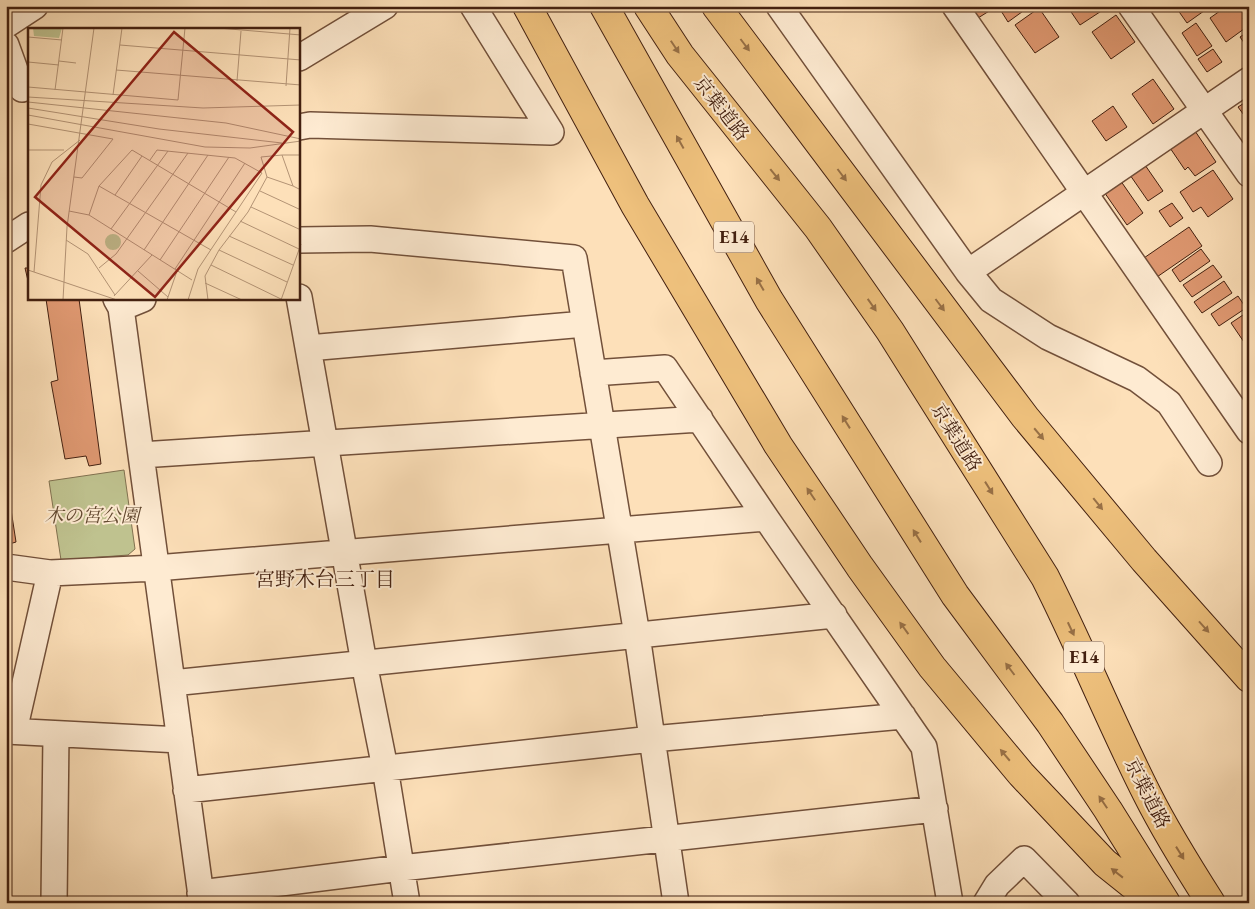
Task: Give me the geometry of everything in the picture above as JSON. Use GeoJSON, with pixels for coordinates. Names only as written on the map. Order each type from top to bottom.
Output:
{"type":"FeatureCollection","features":[{"type":"Feature","properties":{"kind":"highway"},"geometry":{"type":"LineString","coordinates":[[527,6],[645,222],[778,445],[860,567],[932,668],[1020,774],[1105,863],[1155,903]]}},
{"type":"Feature","properties":{"kind":"highway","name":"京葉道路"},"geometry":{"type":"LineString","coordinates":[[604,6],[774,308],[954,595],[1050,723],[1108,810],[1166,903]]}},
{"type":"Feature","properties":{"kind":"highway","name":"京葉道路"},"geometry":{"type":"LineString","coordinates":[[648,6],[680,55],[818,228],[890,331],[1045,577],[1067,620],[1147,794],[1175,846],[1210,903]]}},
{"type":"Feature","properties":{"kind":"highway"},"geometry":{"type":"LineString","coordinates":[[716,6],[979,358],[1144,560],[1249,678]]}},
{"type":"Feature","properties":{"kind":"street"},"geometry":{"type":"LineString","coordinates":[[6,25],[35,6]]}},
{"type":"Feature","properties":{"kind":"street"},"geometry":{"type":"LineString","coordinates":[[300,57],[385,6]]}},
{"type":"Feature","properties":{"kind":"street"},"geometry":{"type":"LineString","coordinates":[[300,126],[550,132],[474,6]]}},
{"type":"Feature","properties":{"kind":"street"},"geometry":{"type":"LineString","coordinates":[[778,6],[968,272],[991,300],[1048,337],[1137,379],[1169,404],[1209,463]]}},
{"type":"Feature","properties":{"kind":"street"},"geometry":{"type":"LineString","coordinates":[[955,6],[1249,431]]}},
{"type":"Feature","properties":{"kind":"street"},"geometry":{"type":"LineString","coordinates":[[1131,6],[1249,174]]}},
{"type":"Feature","properties":{"kind":"street"},"geometry":{"type":"LineString","coordinates":[[6,45],[22,89]]}},
{"type":"Feature","properties":{"kind":"street"},"geometry":{"type":"LineString","coordinates":[[968,272],[1249,80]]}},
{"type":"Feature","properties":{"kind":"street"},"geometry":{"type":"LineString","coordinates":[[6,240],[28,226]]}},
{"type":"Feature","properties":{"kind":"street"},"geometry":{"type":"LineString","coordinates":[[300,240],[370,239],[574,258],[638,635],[676,903]]}},
{"type":"Feature","properties":{"kind":"street"},"geometry":{"type":"LineString","coordinates":[[300,300],[364,663],[385,768],[407,903]]}},
{"type":"Feature","properties":{"kind":"street"},"geometry":{"type":"LineString","coordinates":[[127,302],[141,455],[201,898],[401,868],[934,809]]}},
{"type":"Feature","properties":{"kind":"street"},"geometry":{"type":"LineString","coordinates":[[308,348],[585,324]]}},
{"type":"Feature","properties":{"kind":"street"},"geometry":{"type":"LineString","coordinates":[[593,374],[665,368],[924,747],[950,903]]}},
{"type":"Feature","properties":{"kind":"street"},"geometry":{"type":"LineString","coordinates":[[141,455],[700,419]]}},
{"type":"Feature","properties":{"kind":"street"},"geometry":{"type":"LineString","coordinates":[[6,567],[50,573],[156,568],[766,518]]}},
{"type":"Feature","properties":{"kind":"street"},"geometry":{"type":"LineString","coordinates":[[50,573],[10,731],[180,740]]}},
{"type":"Feature","properties":{"kind":"street"},"geometry":{"type":"LineString","coordinates":[[172,683],[834,615]]}},
{"type":"Feature","properties":{"kind":"street"},"geometry":{"type":"LineString","coordinates":[[186,790],[652,739],[903,716]]}},
{"type":"Feature","properties":{"kind":"street"},"geometry":{"type":"LineString","coordinates":[[54,903],[56,734]]}},
{"type":"Feature","properties":{"kind":"street"},"geometry":{"type":"LineString","coordinates":[[986,903],[997,885],[1024,859],[1067,903]]}},
{"type":"Feature","properties":{"kind":"green space","name":"木の宮公園"},"geometry":{"type":"Polygon","coordinates":[[[124,470],[135,549],[128,555],[61,560],[49,481],[124,470]]]}},
{"type":"Feature","properties":{"kind":"building"},"geometry":{"type":"Polygon","coordinates":[[[970,6],[993,6],[994,8],[978,18],[970,6]]]}},
{"type":"Feature","properties":{"kind":"building"},"geometry":{"type":"Polygon","coordinates":[[[998,6],[1024,6],[1026,9],[1008,22],[998,6]]]}},
{"type":"Feature","properties":{"kind":"building"},"geometry":{"type":"Polygon","coordinates":[[[1067,6],[1105,6],[1106,8],[1080,25],[1067,6]]]}},
{"type":"Feature","properties":{"kind":"building"},"geometry":{"type":"Polygon","coordinates":[[[1175,6],[1211,6],[1187,23],[1175,6]]]}},
{"type":"Feature","properties":{"kind":"building"},"geometry":{"type":"Polygon","coordinates":[[[1227,6],[1240,6],[1247,16],[1243,18],[1248,26],[1226,42],[1210,18],[1227,6]]]}},
{"type":"Feature","properties":{"kind":"building"},"geometry":{"type":"Polygon","coordinates":[[[1039,8],[1059,37],[1035,53],[1015,25],[1039,8]]]}},
{"type":"Feature","properties":{"kind":"building"},"geometry":{"type":"Polygon","coordinates":[[[1116,15],[1135,42],[1111,59],[1092,32],[1116,15]]]}},
{"type":"Feature","properties":{"kind":"building"},"geometry":{"type":"Polygon","coordinates":[[[1196,23],[1212,46],[1197,56],[1182,33],[1196,23]]]}},
{"type":"Feature","properties":{"kind":"building"},"geometry":{"type":"Polygon","coordinates":[[[1249,31],[1249,50],[1240,37],[1249,31]]]}},
{"type":"Feature","properties":{"kind":"building"},"geometry":{"type":"Polygon","coordinates":[[[1213,49],[1222,62],[1207,72],[1198,59],[1213,49]]]}},
{"type":"Feature","properties":{"kind":"building"},"geometry":{"type":"Polygon","coordinates":[[[1153,79],[1174,109],[1153,124],[1132,94],[1153,79]]]}},
{"type":"Feature","properties":{"kind":"building"},"geometry":{"type":"Polygon","coordinates":[[[1249,100],[1249,122],[1238,107],[1249,100]]]}},
{"type":"Feature","properties":{"kind":"building"},"geometry":{"type":"Polygon","coordinates":[[[1113,106],[1127,127],[1106,141],[1092,121],[1113,106]]]}},
{"type":"Feature","properties":{"kind":"building"},"geometry":{"type":"Polygon","coordinates":[[[1193,128],[1216,162],[1195,176],[1188,167],[1185,170],[1168,145],[1193,128]]]}},
{"type":"Feature","properties":{"kind":"building"},"geometry":{"type":"Polygon","coordinates":[[[1145,165],[1163,191],[1148,201],[1130,175],[1145,165]]]}},
{"type":"Feature","properties":{"kind":"building"},"geometry":{"type":"Polygon","coordinates":[[[1213,170],[1233,199],[1208,217],[1201,207],[1193,212],[1180,192],[1213,170]]]}},
{"type":"Feature","properties":{"kind":"building"},"geometry":{"type":"Polygon","coordinates":[[[1118,177],[1143,213],[1127,225],[1102,189],[1118,177]]]}},
{"type":"Feature","properties":{"kind":"building"},"geometry":{"type":"Polygon","coordinates":[[[1172,203],[1183,218],[1170,227],[1159,211],[1172,203]]]}},
{"type":"Feature","properties":{"kind":"building"},"geometry":{"type":"Polygon","coordinates":[[[1189,227],[1202,246],[1154,279],[1141,260],[1189,227]]]}},
{"type":"Feature","properties":{"kind":"building"},"geometry":{"type":"Polygon","coordinates":[[[1201,249],[1210,261],[1180,282],[1172,270],[1201,249]]]}},
{"type":"Feature","properties":{"kind":"building"},"geometry":{"type":"Polygon","coordinates":[[[1213,265],[1222,277],[1192,297],[1183,285],[1213,265]]]}},
{"type":"Feature","properties":{"kind":"building"},"geometry":{"type":"Polygon","coordinates":[[[25,268],[28,268],[28,281],[25,268]]]}},
{"type":"Feature","properties":{"kind":"building"},"geometry":{"type":"Polygon","coordinates":[[[1224,281],[1232,293],[1202,313],[1194,302],[1224,281]]]}},
{"type":"Feature","properties":{"kind":"building"},"geometry":{"type":"Polygon","coordinates":[[[1238,296],[1246,308],[1219,326],[1211,314],[1238,296]]]}},
{"type":"Feature","properties":{"kind":"building"},"geometry":{"type":"Polygon","coordinates":[[[46,300],[79,300],[101,464],[89,466],[86,456],[65,459],[51,382],[58,380],[46,300]]]}},
{"type":"Feature","properties":{"kind":"building"},"geometry":{"type":"Polygon","coordinates":[[[1249,311],[1249,347],[1248,348],[1231,323],[1249,311]]]}},
{"type":"Feature","properties":{"kind":"building"},"geometry":{"type":"Polygon","coordinates":[[[6,477],[16,542],[6,545],[6,477]]]}},
{"type":"Feature","properties":{"kind":"district","name":"宮野木台三丁目"},"geometry":{"type":"Point","coordinates":[325,579]}}]}
